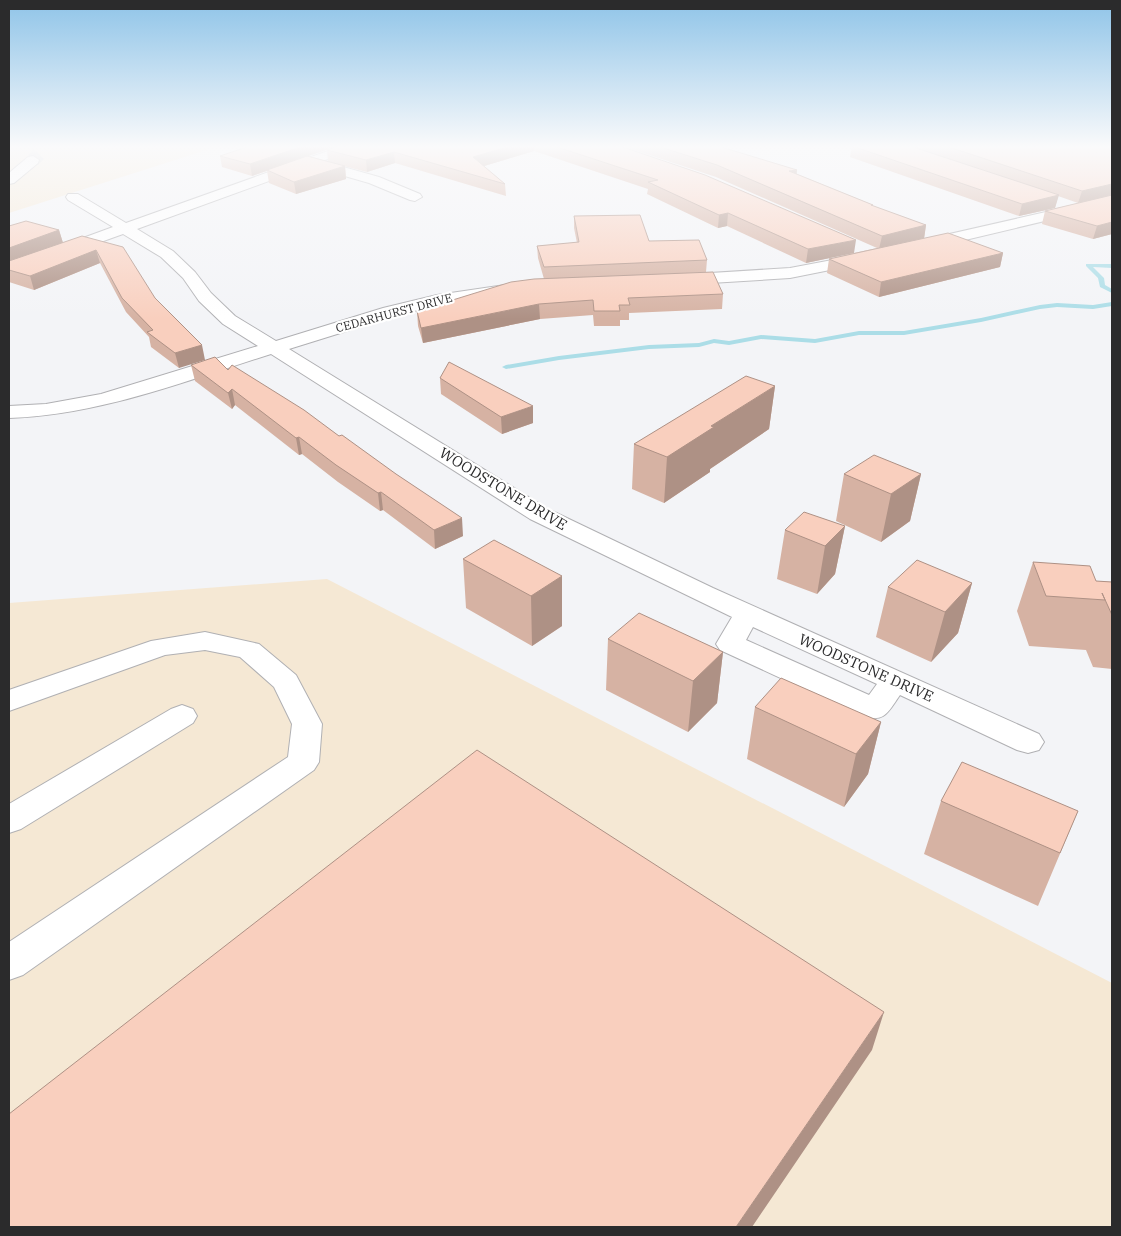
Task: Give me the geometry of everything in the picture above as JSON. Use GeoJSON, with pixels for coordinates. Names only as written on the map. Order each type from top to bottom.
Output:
{"type":"FeatureCollection","features":[{"type":"Feature","properties":{"kind":"street","name":"WOODSTONE DRIVE"},"geometry":{"type":"LineString","coordinates":[[84,204],[167,254],[189,275],[215,308],[229,320],[539,514],[747,614],[730,644],[874,708],[895,681],[1028,742]]}},
{"type":"Feature","properties":{"kind":"street"},"geometry":{"type":"LineString","coordinates":[[9,270],[193,204]]}},
{"type":"Feature","properties":{"kind":"street"},"geometry":{"type":"LineString","coordinates":[[1062,204],[1077,209]]}},
{"type":"Feature","properties":{"kind":"street"},"geometry":{"type":"LineString","coordinates":[[906,249],[1100,204]]}},
{"type":"Feature","properties":{"kind":"street"},"geometry":{"type":"LineString","coordinates":[[657,281],[790,273],[877,256],[859,248]]}},
{"type":"Feature","properties":{"kind":"street","name":"CEDARHURST DRIVE"},"geometry":{"type":"LineString","coordinates":[[9,412],[46,410],[104,400],[414,305],[465,295],[525,288]]}},
{"type":"Feature","properties":{"kind":"street"},"geometry":{"type":"LineString","coordinates":[[9,701],[161,647],[205,641],[249,650],[286,682],[307,724],[303,762],[9,963]]}},
{"type":"Feature","properties":{"kind":"street"},"geometry":{"type":"LineString","coordinates":[[9,820],[182,716]]}},
{"type":"Feature","properties":{"kind":"shaded area"},"geometry":{"type":"Polygon","coordinates":[[[9,204],[38,204],[9,213],[9,204]]]}},
{"type":"Feature","properties":{"kind":"shaded area"},"geometry":{"type":"Polygon","coordinates":[[[327,579],[1112,983],[1112,1227],[9,1227],[9,603],[327,579]]]}},
{"type":"Feature","properties":{"kind":"building"},"geometry":{"type":"Polygon","coordinates":[[[695,204],[772,204],[856,240],[808,249],[728,213],[719,215],[695,204]]]}},
{"type":"Feature","properties":{"kind":"building"},"geometry":{"type":"Polygon","coordinates":[[[807,204],[870,204],[926,225],[882,236],[807,204]]]}},
{"type":"Feature","properties":{"kind":"building"},"geometry":{"type":"Polygon","coordinates":[[[1076,204],[1112,204],[1112,222],[1097,226],[1045,211],[1076,204]]]}},
{"type":"Feature","properties":{"kind":"building"},"geometry":{"type":"Polygon","coordinates":[[[640,215],[649,241],[699,240],[707,260],[544,267],[537,246],[579,242],[574,216],[640,215]]]}},
{"type":"Feature","properties":{"kind":"building"},"geometry":{"type":"Polygon","coordinates":[[[26,221],[59,230],[9,248],[9,226],[26,221]]]}},
{"type":"Feature","properties":{"kind":"building"},"geometry":{"type":"Polygon","coordinates":[[[948,233],[1003,253],[881,282],[829,259],[948,233]]]}},
{"type":"Feature","properties":{"kind":"building"},"geometry":{"type":"Polygon","coordinates":[[[82,236],[123,247],[155,298],[202,345],[175,353],[147,332],[153,330],[122,298],[96,250],[30,276],[9,270],[9,261],[82,236]]]}},
{"type":"Feature","properties":{"kind":"building"},"geometry":{"type":"Polygon","coordinates":[[[713,272],[723,294],[628,298],[630,305],[619,305],[620,311],[594,311],[593,300],[539,304],[421,328],[417,311],[511,282],[534,279],[713,272]]]}},
{"type":"Feature","properties":{"kind":"building"},"geometry":{"type":"Polygon","coordinates":[[[215,357],[228,370],[232,365],[304,410],[339,436],[342,435],[462,518],[434,530],[381,492],[378,493],[336,465],[299,437],[296,438],[232,389],[228,393],[191,365],[215,357]]]}},
{"type":"Feature","properties":{"kind":"building"},"geometry":{"type":"Polygon","coordinates":[[[449,362],[533,406],[501,417],[440,378],[449,362]]]}},
{"type":"Feature","properties":{"kind":"building"},"geometry":{"type":"Polygon","coordinates":[[[746,376],[775,386],[711,426],[714,427],[667,457],[634,444],[746,376]]]}},
{"type":"Feature","properties":{"kind":"building"},"geometry":{"type":"Polygon","coordinates":[[[874,455],[921,474],[891,494],[844,474],[874,455]]]}},
{"type":"Feature","properties":{"kind":"building"},"geometry":{"type":"Polygon","coordinates":[[[804,512],[845,526],[825,546],[785,530],[804,512]]]}},
{"type":"Feature","properties":{"kind":"building"},"geometry":{"type":"Polygon","coordinates":[[[494,540],[562,576],[531,596],[463,559],[494,540]]]}},
{"type":"Feature","properties":{"kind":"building"},"geometry":{"type":"Polygon","coordinates":[[[917,560],[972,583],[945,612],[888,587],[917,560]]]}},
{"type":"Feature","properties":{"kind":"building"},"geometry":{"type":"Polygon","coordinates":[[[1033,562],[1090,566],[1096,581],[1112,582],[1112,615],[1102,593],[1105,600],[1046,596],[1033,562]]]}},
{"type":"Feature","properties":{"kind":"building"},"geometry":{"type":"Polygon","coordinates":[[[639,613],[723,652],[693,681],[608,639],[639,613]]]}},
{"type":"Feature","properties":{"kind":"building"},"geometry":{"type":"Polygon","coordinates":[[[781,678],[881,722],[856,754],[755,707],[781,678]]]}},
{"type":"Feature","properties":{"kind":"building"},"geometry":{"type":"Polygon","coordinates":[[[477,750],[884,1012],[736,1227],[9,1227],[9,1114],[477,750]]]}},
{"type":"Feature","properties":{"kind":"building"},"geometry":{"type":"Polygon","coordinates":[[[962,762],[1078,811],[1060,853],[941,801],[962,762]]]}},
{"type":"Feature","properties":{"kind":"waterway"},"geometry":{"type":"LineString","coordinates":[[1112,266],[1088,265],[1101,278],[1102,286],[1112,291]]}},
{"type":"Feature","properties":{"kind":"waterway"},"geometry":{"type":"LineString","coordinates":[[506,367],[559,358],[649,347],[699,345],[714,341],[729,343],[761,337],[815,341],[859,333],[904,333],[981,320],[1040,307],[1057,305],[1093,307],[1112,304]]}}]}
